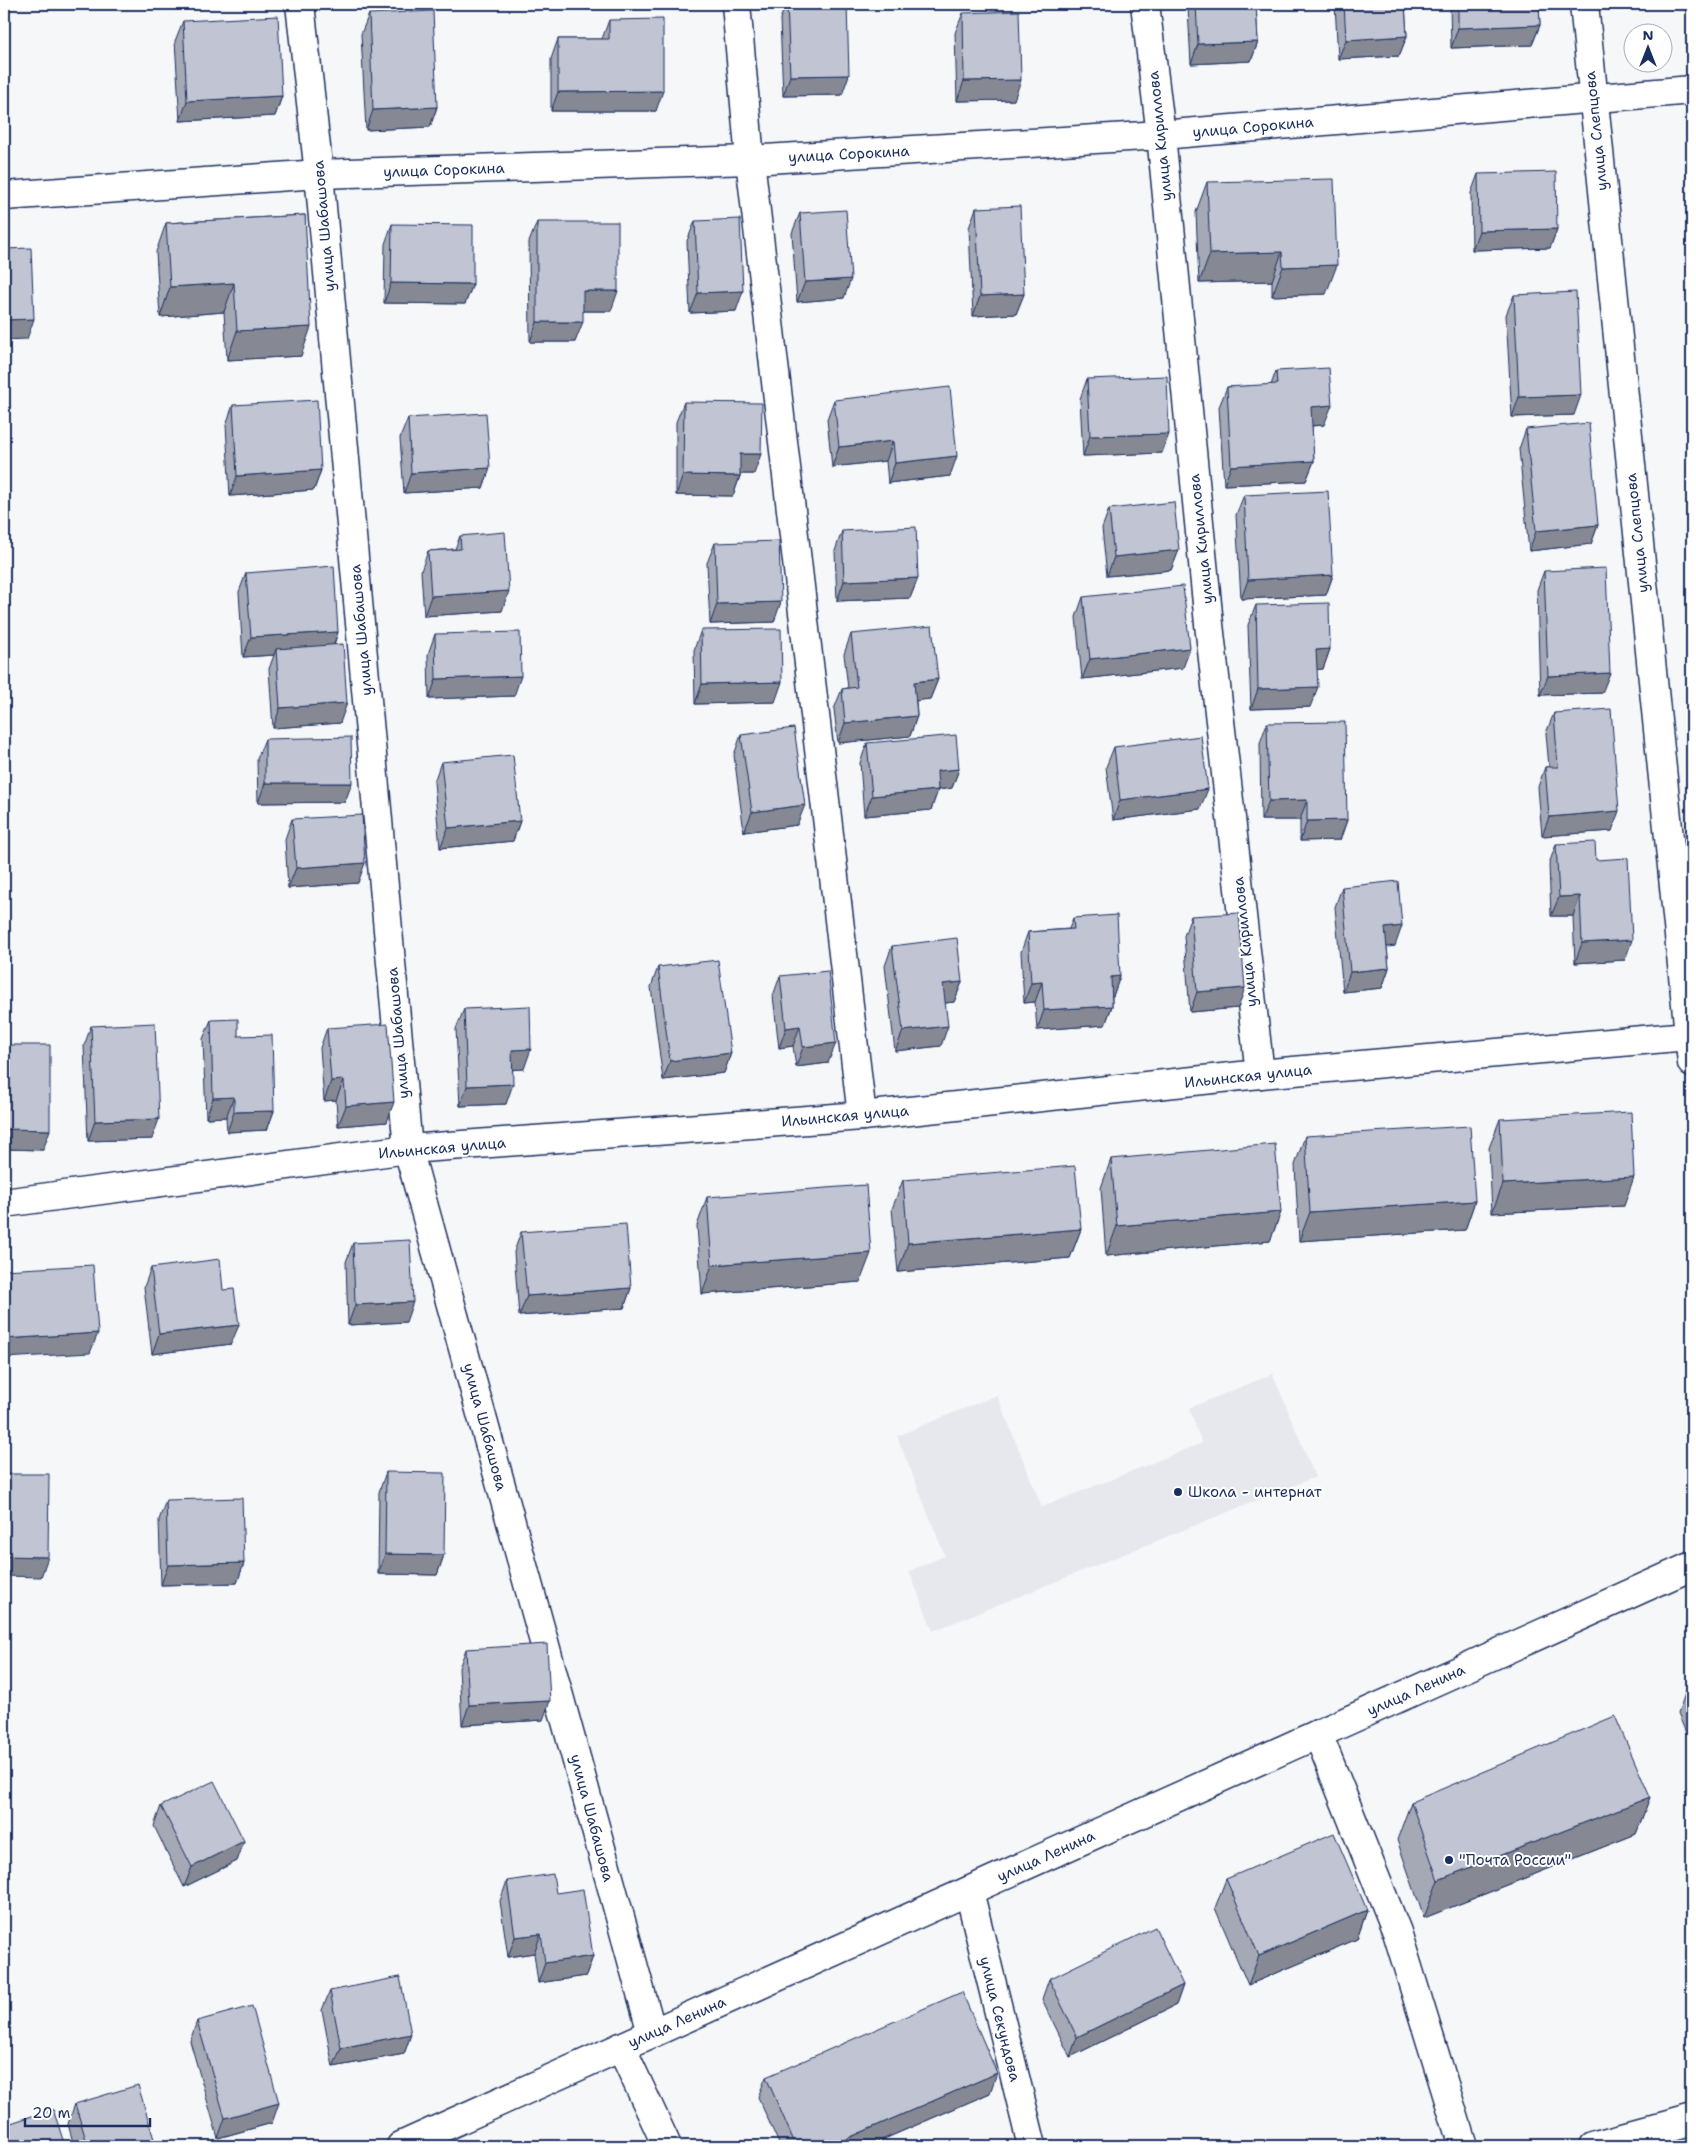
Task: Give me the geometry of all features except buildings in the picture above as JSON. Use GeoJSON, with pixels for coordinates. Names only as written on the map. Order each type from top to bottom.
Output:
{"type":"FeatureCollection","features":[{"type":"Feature","properties":{"kind":"street","name":"улица Шабашова"},"geometry":{"type":"LineString","coordinates":[[300,4],[319,174],[408,1149],[652,2033]]}},
{"type":"Feature","properties":{"kind":"street"},"geometry":{"type":"LineString","coordinates":[[736,4],[750,160],[862,1116]]}},
{"type":"Feature","properties":{"kind":"street","name":"улица Кириллова"},"geometry":{"type":"LineString","coordinates":[[1145,4],[1161,135],[1210,634],[1260,1074]]}},
{"type":"Feature","properties":{"kind":"street","name":"улица Слепцова"},"geometry":{"type":"LineString","coordinates":[[1584,4],[1592,98],[1692,1063]]}},
{"type":"Feature","properties":{"kind":"street","name":"улица Сорокина"},"geometry":{"type":"LineString","coordinates":[[4,196],[319,174],[750,160],[1161,135],[1692,90]]}},
{"type":"Feature","properties":{"kind":"street","name":"Ильинская улица"},"geometry":{"type":"LineString","coordinates":[[4,1203],[408,1149],[862,1116],[1260,1074],[1688,1036]]}},
{"type":"Feature","properties":{"kind":"street","name":"улица Ленина"},"geometry":{"type":"LineString","coordinates":[[401,2146],[1692,1566]]}},
{"type":"Feature","properties":{"kind":"street"},"geometry":{"type":"LineString","coordinates":[[1318,1734],[1397,1932],[1463,2146]]}},
{"type":"Feature","properties":{"kind":"street","name":"улица Секундова"},"geometry":{"type":"LineString","coordinates":[[968,1891],[1032,2146]]}},
{"type":"Feature","properties":{"kind":"street"},"geometry":{"type":"LineString","coordinates":[[621,2047],[667,2146]]}},
{"type":"Feature","properties":{"kind":"street"},"geometry":{"type":"LineString","coordinates":[[1594,2146],[1692,2119]]}},
{"type":"Feature","properties":{"kind":"shaded area","name":"Школа - интернат"},"geometry":{"type":"Polygon","coordinates":[[[1273,1374],[1315,1477],[933,1631],[909,1571],[945,1556],[897,1436],[997,1395],[1042,1507],[1202,1443],[1189,1408],[1273,1374]]]}},
{"type":"Feature","properties":{"kind":"place","name":"Школа - интернат"},"geometry":{"type":"Point","coordinates":[1178,1492]}},
{"type":"Feature","properties":{"kind":"place","name":"\"Почта России\""},"geometry":{"type":"Point","coordinates":[1449,1860]}}]}
